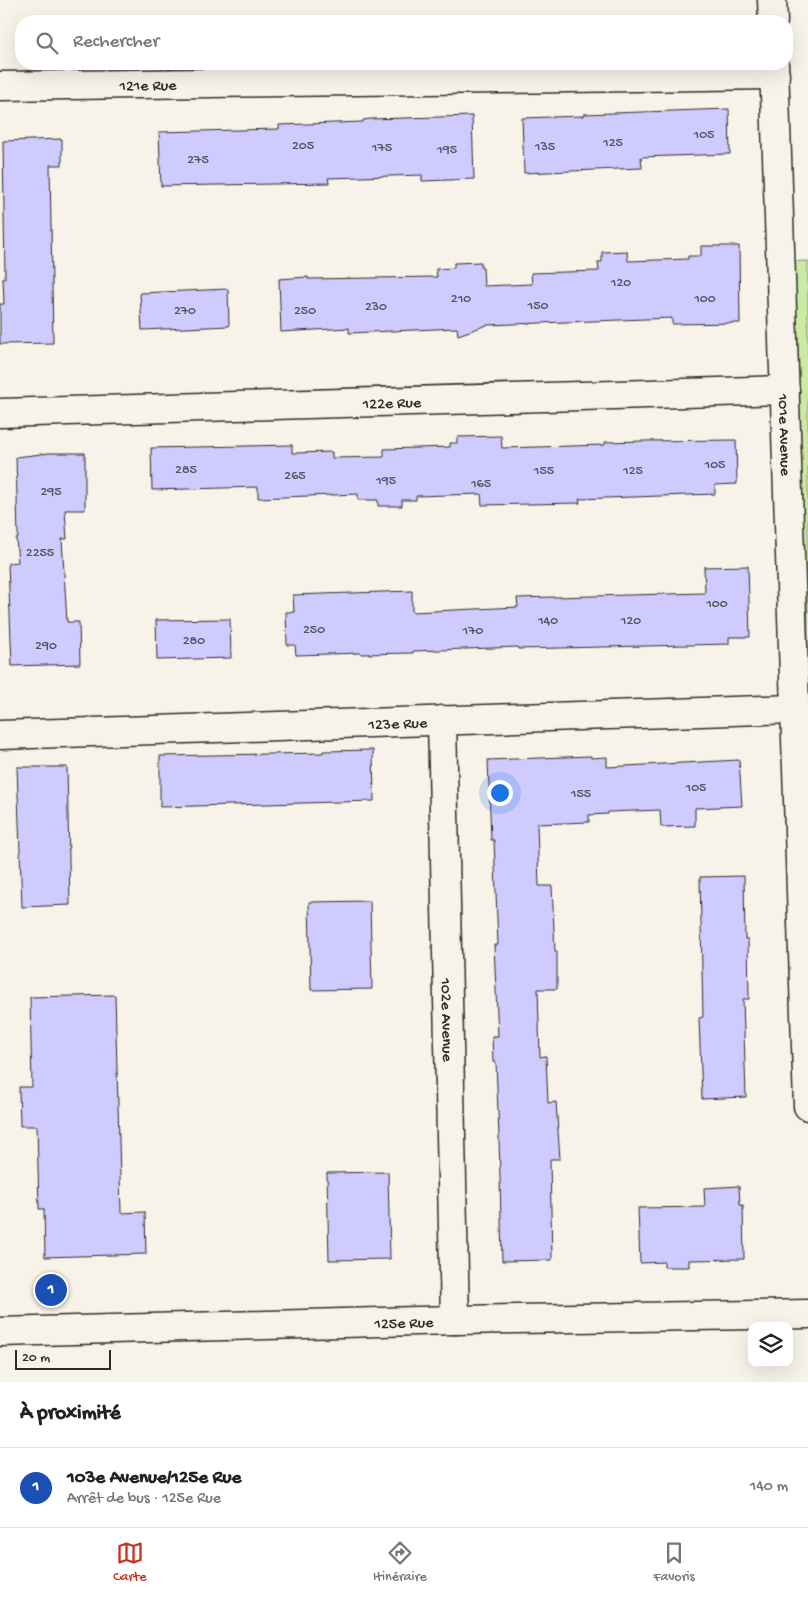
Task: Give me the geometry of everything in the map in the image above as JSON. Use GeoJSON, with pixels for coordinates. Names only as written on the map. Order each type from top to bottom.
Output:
{"type":"FeatureCollection","features":[{"type":"Feature","properties":{"kind":"street"},"geometry":{"type":"LineString","coordinates":[[772,0],[773,15]]}},
{"type":"Feature","properties":{"kind":"street","name":"121e Rue"},"geometry":{"type":"LineString","coordinates":[[0,86],[729,70]]}},
{"type":"Feature","properties":{"kind":"street","name":"101e Avenue"},"geometry":{"type":"LineString","coordinates":[[775,70],[808,1106]]}},
{"type":"Feature","properties":{"kind":"street","name":"122e Rue"},"geometry":{"type":"LineString","coordinates":[[0,413],[785,390]]}},
{"type":"Feature","properties":{"kind":"street","name":"123e Rue"},"geometry":{"type":"LineString","coordinates":[[0,735],[795,709]]}},
{"type":"Feature","properties":{"kind":"street","name":"102e Avenue"},"geometry":{"type":"LineString","coordinates":[[442,720],[455,1320]]}},
{"type":"Feature","properties":{"kind":"street","name":"125e Rue"},"geometry":{"type":"LineString","coordinates":[[0,1332],[455,1320],[808,1314]]}},
{"type":"Feature","properties":{"kind":"green space"},"geometry":{"type":"Polygon","coordinates":[[[808,261],[808,1106],[781,262],[808,261]]]}},
{"type":"Feature","properties":{"kind":"building"},"geometry":{"type":"Polygon","coordinates":[[[729,109],[730,154],[641,157],[642,168],[524,173],[522,118],[729,109]]]}},
{"type":"Feature","properties":{"kind":"building"},"geometry":{"type":"Polygon","coordinates":[[[472,116],[474,179],[422,181],[422,175],[328,178],[329,183],[161,186],[159,132],[279,129],[279,125],[363,122],[363,120],[371,119],[472,116]]]}},
{"type":"Feature","properties":{"kind":"building"},"geometry":{"type":"Polygon","coordinates":[[[62,139],[62,165],[50,165],[53,343],[0,344],[0,304],[4,304],[3,278],[5,278],[3,141],[62,139]]]}},
{"type":"Feature","properties":{"kind":"building"},"geometry":{"type":"Polygon","coordinates":[[[701,246],[739,246],[740,323],[672,324],[672,318],[487,325],[458,335],[457,328],[349,333],[349,328],[281,332],[279,279],[308,277],[308,279],[437,277],[436,269],[454,268],[454,263],[481,262],[484,286],[532,284],[531,273],[599,271],[598,262],[602,262],[602,252],[627,251],[628,261],[688,259],[688,256],[701,256],[701,246]]]}},
{"type":"Feature","properties":{"kind":"building"},"geometry":{"type":"Polygon","coordinates":[[[228,289],[229,326],[142,330],[140,293],[228,289]]]}},
{"type":"Feature","properties":{"kind":"building"},"geometry":{"type":"Polygon","coordinates":[[[501,436],[502,448],[605,445],[605,442],[736,440],[737,484],[715,485],[715,494],[579,499],[580,503],[482,505],[481,494],[416,496],[416,500],[402,500],[402,506],[378,506],[378,500],[358,500],[358,494],[258,498],[258,487],[152,490],[151,448],[292,445],[292,453],[332,452],[332,458],[384,457],[384,449],[450,447],[450,443],[457,443],[457,437],[501,436]]]}},
{"type":"Feature","properties":{"kind":"building"},"geometry":{"type":"Polygon","coordinates":[[[50,453],[85,453],[85,510],[65,510],[67,539],[62,539],[67,622],[79,622],[80,664],[12,666],[8,563],[18,562],[16,538],[18,538],[16,457],[50,453]]]}},
{"type":"Feature","properties":{"kind":"building"},"geometry":{"type":"Polygon","coordinates":[[[748,566],[750,637],[729,637],[729,644],[518,649],[518,647],[413,651],[413,653],[296,655],[295,645],[287,645],[286,612],[294,612],[293,595],[412,591],[412,612],[518,607],[517,598],[705,593],[704,567],[748,566]]]}},
{"type":"Feature","properties":{"kind":"building"},"geometry":{"type":"Polygon","coordinates":[[[230,619],[231,658],[157,660],[156,620],[230,619]]]}},
{"type":"Feature","properties":{"kind":"building"},"geometry":{"type":"Polygon","coordinates":[[[373,750],[374,801],[160,807],[160,756],[323,753],[323,751],[373,750]]]}},
{"type":"Feature","properties":{"kind":"building"},"geometry":{"type":"Polygon","coordinates":[[[591,756],[591,758],[607,757],[607,767],[739,760],[742,806],[695,808],[695,826],[661,827],[660,810],[608,812],[608,814],[589,815],[589,822],[537,824],[539,886],[552,886],[555,951],[557,951],[557,989],[538,989],[540,1057],[546,1056],[548,1103],[556,1102],[560,1159],[550,1159],[552,1260],[502,1261],[496,1062],[493,1062],[492,1036],[498,1036],[494,945],[498,945],[494,840],[491,840],[488,760],[591,756]]]}},
{"type":"Feature","properties":{"kind":"building"},"geometry":{"type":"Polygon","coordinates":[[[17,767],[67,767],[70,905],[22,907],[17,767]]]}},
{"type":"Feature","properties":{"kind":"building"},"geometry":{"type":"Polygon","coordinates":[[[744,876],[745,939],[748,939],[749,999],[743,999],[746,1097],[702,1099],[699,1018],[703,1017],[700,877],[744,876]]]}},
{"type":"Feature","properties":{"kind":"building"},"geometry":{"type":"Polygon","coordinates":[[[370,901],[372,989],[311,990],[309,902],[370,901]]]}},
{"type":"Feature","properties":{"kind":"building"},"geometry":{"type":"Polygon","coordinates":[[[115,995],[121,1213],[145,1212],[146,1254],[45,1257],[44,1209],[39,1209],[37,1126],[20,1126],[19,1087],[32,1087],[30,997],[115,995]]]}},
{"type":"Feature","properties":{"kind":"building"},"geometry":{"type":"Polygon","coordinates":[[[388,1172],[390,1259],[329,1260],[327,1173],[388,1172]]]}},
{"type":"Feature","properties":{"kind":"building"},"geometry":{"type":"Polygon","coordinates":[[[739,1186],[740,1205],[743,1205],[744,1259],[689,1260],[689,1267],[664,1267],[664,1262],[640,1263],[638,1208],[705,1207],[704,1188],[739,1186]]]}},
{"type":"Feature","properties":{"kind":"place","name":"103e Avenue/125e Rue"},"geometry":{"type":"Point","coordinates":[51,1290]}}]}
